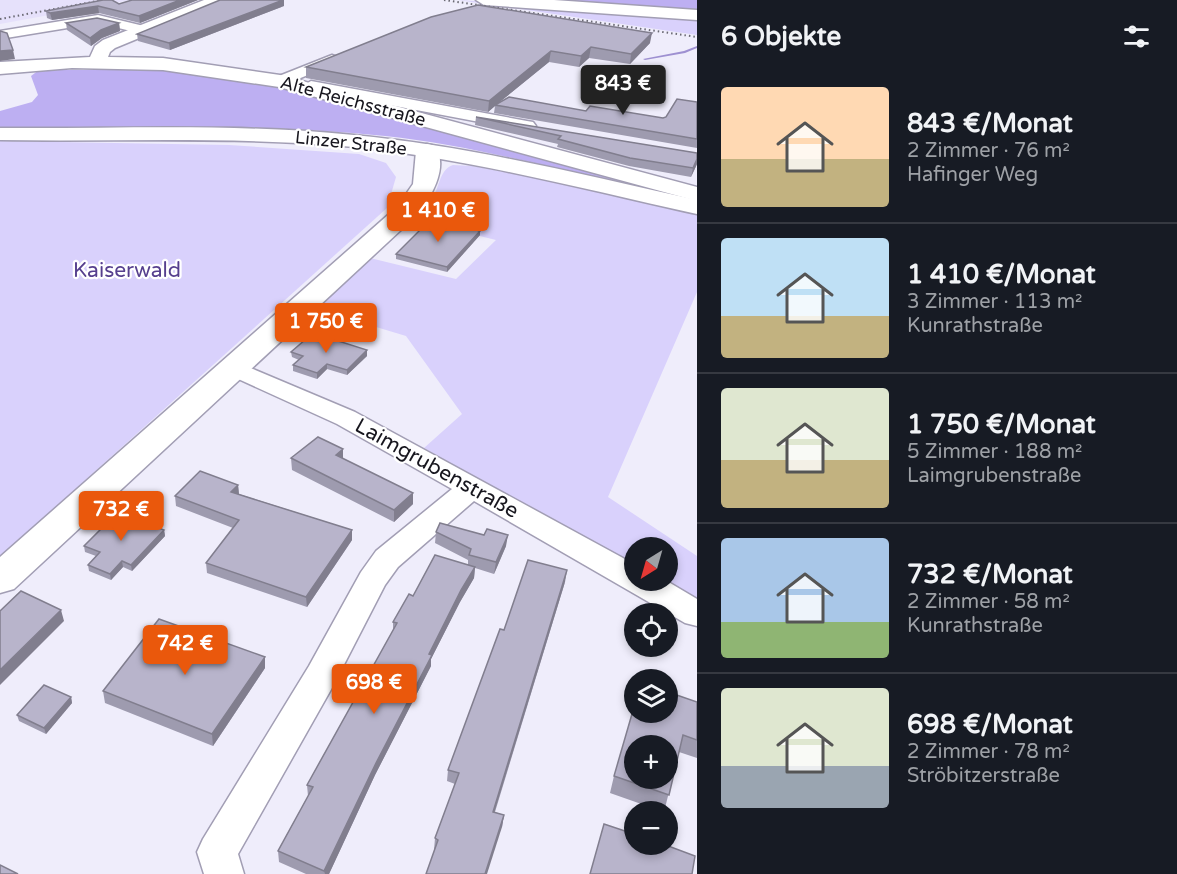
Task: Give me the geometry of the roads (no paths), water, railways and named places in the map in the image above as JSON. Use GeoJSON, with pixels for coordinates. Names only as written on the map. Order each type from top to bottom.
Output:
{"type":"FeatureCollection","features":[{"type":"Feature","properties":{"kind":"street"},"geometry":{"type":"LineString","coordinates":[[98,62],[101,50],[109,44],[218,0]]}},
{"type":"Feature","properties":{"kind":"street"},"geometry":{"type":"LineString","coordinates":[[477,7],[697,15]]}},
{"type":"Feature","properties":{"kind":"street"},"geometry":{"type":"LineString","coordinates":[[0,35],[98,19],[143,30]]}},
{"type":"Feature","properties":{"kind":"street"},"geometry":{"type":"LineString","coordinates":[[280,81],[342,56]]}},
{"type":"Feature","properties":{"kind":"street","name":"Alte Reichsstraße"},"geometry":{"type":"LineString","coordinates":[[0,68],[98,62],[197,67],[280,81],[697,194]]}},
{"type":"Feature","properties":{"kind":"street"},"geometry":{"type":"LineString","coordinates":[[280,81],[547,130]]}},
{"type":"Feature","properties":{"kind":"street"},"geometry":{"type":"LineString","coordinates":[[446,127],[467,115]]}},
{"type":"Feature","properties":{"kind":"street","name":"Linzer Straße"},"geometry":{"type":"LineString","coordinates":[[0,134],[247,134],[352,141],[427,151],[697,207]]}},
{"type":"Feature","properties":{"kind":"street"},"geometry":{"type":"LineString","coordinates":[[0,579],[419,199],[426,186],[427,151]]}},
{"type":"Feature","properties":{"kind":"street","name":"Laimgrubenstraße"},"geometry":{"type":"LineString","coordinates":[[234,368],[346,418],[624,572]]}},
{"type":"Feature","properties":{"kind":"street"},"geometry":{"type":"LineString","coordinates":[[224,874],[217,852],[321,676],[372,580],[387,559],[473,487]]}},
{"type":"Feature","properties":{"kind":"street"},"geometry":{"type":"LineString","coordinates":[[658,591],[697,614]]}},
{"type":"Feature","properties":{"kind":"waterway"},"geometry":{"type":"LineString","coordinates":[[645,59],[685,52],[697,47]]}},
{"type":"Feature","properties":{"kind":"railway"},"geometry":{"type":"LineString","coordinates":[[0,19],[103,0]]}},
{"type":"Feature","properties":{"kind":"railway"},"geometry":{"type":"LineString","coordinates":[[444,0],[697,37]]}},
{"type":"Feature","properties":{"kind":"park label","name":"Kaiserwald"},"geometry":{"type":"Point","coordinates":[127,270]}}]}
